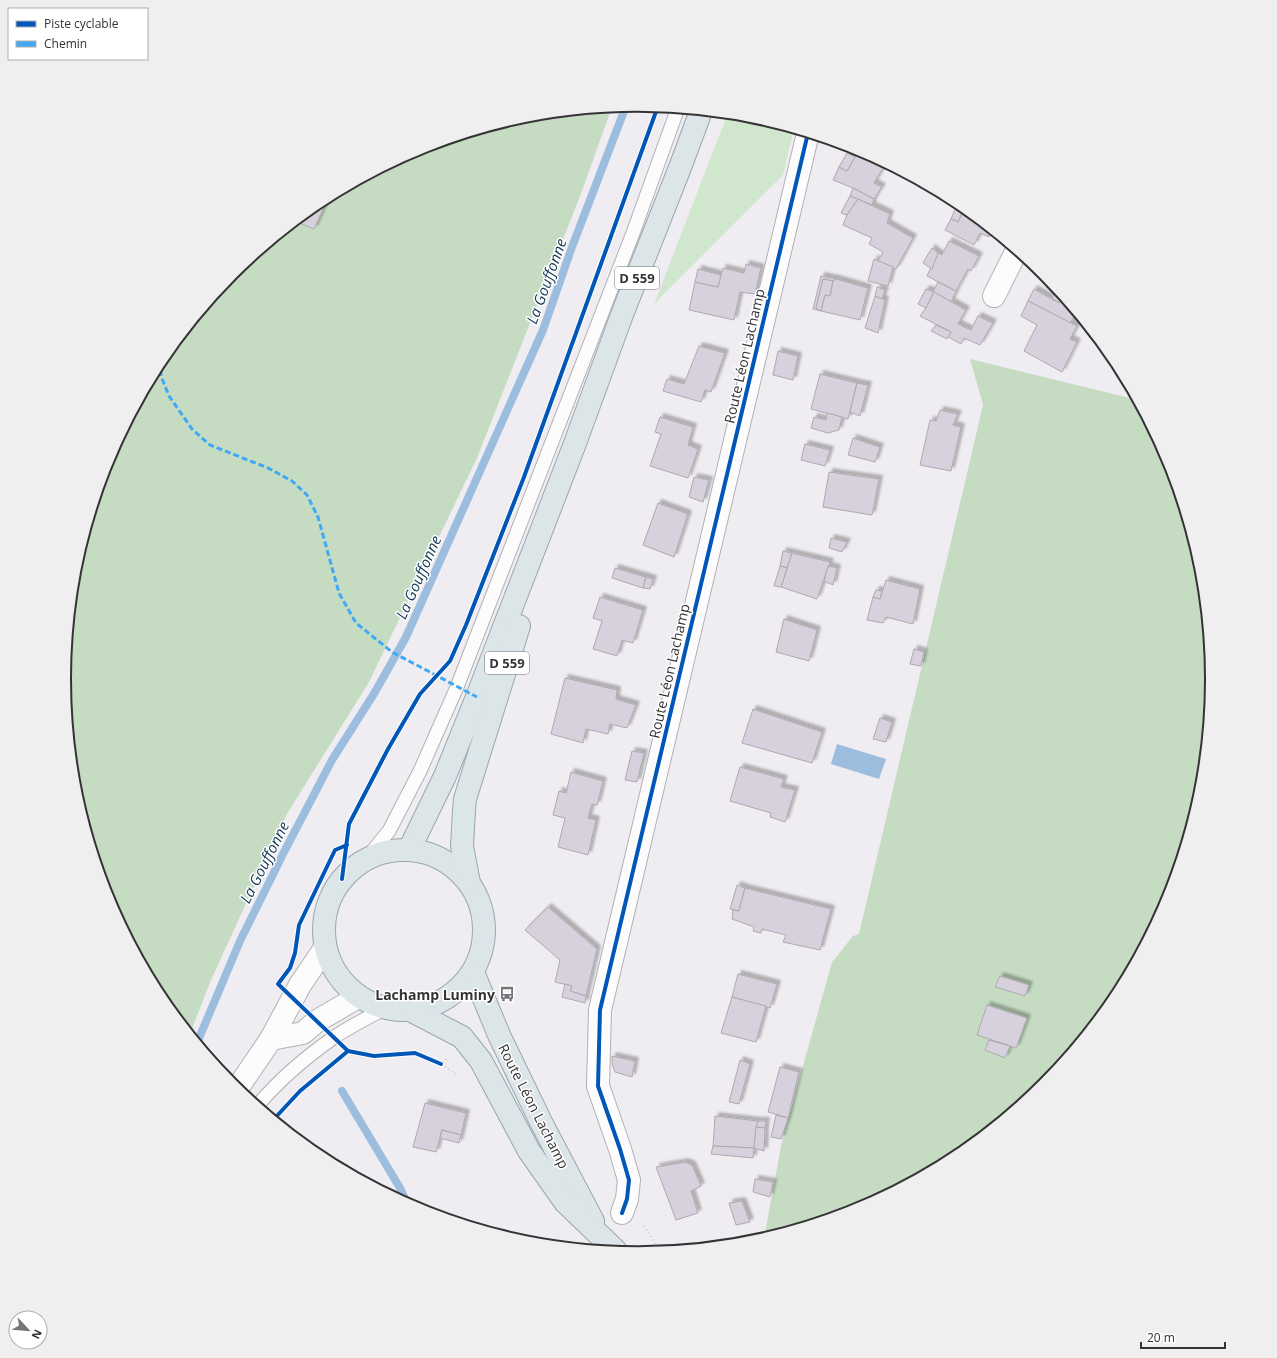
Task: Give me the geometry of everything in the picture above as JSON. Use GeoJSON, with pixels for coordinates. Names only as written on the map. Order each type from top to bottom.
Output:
{"type":"FeatureCollection","features":[{"type":"Feature","properties":{"kind":"main road","name":"D 559"},"geometry":{"type":"LineString","coordinates":[[410,848],[448,769],[574,446],[623,312],[700,115]]}},
{"type":"Feature","properties":{"kind":"main road","name":"D 559"},"geometry":{"type":"LineString","coordinates":[[468,882],[462,846],[465,799],[574,446]]}},
{"type":"Feature","properties":{"kind":"main road"},"geometry":{"type":"LineString","coordinates":[[410,848],[429,854],[448,863],[468,882],[480,904],[484,926],[482,950],[473,972],[457,991],[436,1004],[412,1011],[384,1009],[358,997],[337,976],[325,948],[323,930],[325,911],[332,894],[342,879],[366,859],[393,851],[410,848]]}},
{"type":"Feature","properties":{"kind":"main road","name":"Route Léon Lachamp"},"geometry":{"type":"LineString","coordinates":[[473,972],[499,1035],[541,1122],[609,1244]]}},
{"type":"Feature","properties":{"kind":"main road","name":"Route Léon Lachamp"},"geometry":{"type":"LineString","coordinates":[[412,1011],[462,1037],[481,1061],[529,1151],[565,1202],[609,1244]]}},
{"type":"Feature","properties":{"kind":"street","name":"Route Léon Lachamp"},"geometry":{"type":"LineString","coordinates":[[622,1213],[627,1199],[629,1180],[620,1148],[598,1086],[600,1010],[807,138]]}},
{"type":"Feature","properties":{"kind":"street"},"geometry":{"type":"LineString","coordinates":[[994,296],[1015,254]]}},
{"type":"Feature","properties":{"kind":"street"},"geometry":{"type":"LineString","coordinates":[[241,1084],[271,1039],[300,985],[325,948]]}},
{"type":"Feature","properties":{"kind":"street"},"geometry":{"type":"LineString","coordinates":[[271,1039],[303,1032],[317,1021],[358,997]]}},
{"type":"Feature","properties":{"kind":"lane"},"geometry":{"type":"LineString","coordinates":[[366,859],[389,831],[420,771],[457,687],[633,233],[676,113]]}},
{"type":"Feature","properties":{"kind":"lane"},"geometry":{"type":"LineString","coordinates":[[261,1103],[271,1089],[334,1037],[384,1009]]}},
{"type":"Feature","properties":{"kind":"green space"},"geometry":{"type":"Polygon","coordinates":[[[610,113],[582,191],[477,458],[369,682],[287,814],[211,980],[192,1029],[147,963],[114,896],[90,826],[82,790],[72,716],[72,642],[82,568],[90,532],[114,462],[147,395],[188,334],[237,278],[264,252],[323,207],[388,170],[421,155],[456,142],[528,122],[564,116],[610,113]]]}},
{"type":"Feature","properties":{"kind":"green space"},"geometry":{"type":"Polygon","coordinates":[[[726,118],[749,122],[793,133],[783,175],[654,304],[726,118]]]}},
{"type":"Feature","properties":{"kind":"green space"},"geometry":{"type":"Polygon","coordinates":[[[970,359],[1132,398],[1147,428],[1163,462],[1187,532],[1195,568],[1205,642],[1205,716],[1195,790],[1187,826],[1163,896],[1130,963],[1089,1024],[1040,1080],[1013,1106],[954,1151],[889,1188],[856,1203],[821,1216],[765,1232],[782,1141],[832,962],[853,936],[859,934],[983,405],[970,359]]]}},
{"type":"Feature","properties":{"kind":"water"},"geometry":{"type":"Polygon","coordinates":[[[837,744],[886,759],[879,779],[831,764],[837,744]]]}},
{"type":"Feature","properties":{"kind":"building"},"geometry":{"type":"Polygon","coordinates":[[[847,153],[855,157],[847,171],[839,167],[847,153]]]}},
{"type":"Feature","properties":{"kind":"building"},"geometry":{"type":"Polygon","coordinates":[[[855,155],[883,167],[874,183],[882,187],[874,199],[833,180],[839,167],[847,171],[855,155]]]}},
{"type":"Feature","properties":{"kind":"building"},"geometry":{"type":"Polygon","coordinates":[[[853,188],[874,199],[872,205],[850,196],[853,188]]]}},
{"type":"Feature","properties":{"kind":"building"},"geometry":{"type":"Polygon","coordinates":[[[850,196],[858,199],[847,215],[841,213],[850,196]]]}},
{"type":"Feature","properties":{"kind":"building"},"geometry":{"type":"Polygon","coordinates":[[[858,199],[890,214],[887,223],[913,238],[896,269],[878,261],[883,252],[869,244],[872,238],[843,225],[847,215],[858,199]]]}},
{"type":"Feature","properties":{"kind":"building"},"geometry":{"type":"Polygon","coordinates":[[[324,206],[314,229],[301,223],[324,206]]]}},
{"type":"Feature","properties":{"kind":"building"},"geometry":{"type":"Polygon","coordinates":[[[955,208],[962,213],[958,222],[951,219],[955,208]]]}},
{"type":"Feature","properties":{"kind":"building"},"geometry":{"type":"Polygon","coordinates":[[[962,213],[990,234],[989,237],[980,233],[974,245],[945,230],[951,219],[958,222],[962,213]]]}},
{"type":"Feature","properties":{"kind":"building"},"geometry":{"type":"Polygon","coordinates":[[[949,241],[979,256],[971,271],[968,269],[956,291],[927,276],[938,253],[942,255],[949,241]]]}},
{"type":"Feature","properties":{"kind":"building"},"geometry":{"type":"Polygon","coordinates":[[[932,248],[938,253],[932,269],[923,263],[932,248]]]}},
{"type":"Feature","properties":{"kind":"building"},"geometry":{"type":"Polygon","coordinates":[[[874,259],[893,267],[888,286],[868,281],[874,259]]]}},
{"type":"Feature","properties":{"kind":"building"},"geometry":{"type":"Polygon","coordinates":[[[746,264],[761,268],[755,294],[740,292],[734,320],[689,310],[695,282],[718,287],[723,268],[744,273],[746,264]]]}},
{"type":"Feature","properties":{"kind":"building"},"geometry":{"type":"Polygon","coordinates":[[[698,269],[721,275],[718,287],[695,282],[698,269]]]}},
{"type":"Feature","properties":{"kind":"building"},"geometry":{"type":"Polygon","coordinates":[[[821,276],[836,279],[833,281],[823,279],[816,308],[821,311],[813,309],[821,276]]]}},
{"type":"Feature","properties":{"kind":"building"},"geometry":{"type":"Polygon","coordinates":[[[823,279],[833,281],[830,296],[825,295],[821,311],[816,308],[823,279]]]}},
{"type":"Feature","properties":{"kind":"building"},"geometry":{"type":"Polygon","coordinates":[[[836,279],[868,288],[860,320],[821,311],[825,295],[830,296],[833,281],[836,279]]]}},
{"type":"Feature","properties":{"kind":"building"},"geometry":{"type":"Polygon","coordinates":[[[938,282],[956,291],[951,302],[933,292],[938,282]]]}},
{"type":"Feature","properties":{"kind":"building"},"geometry":{"type":"Polygon","coordinates":[[[877,287],[885,290],[882,299],[875,296],[877,287]]]}},
{"type":"Feature","properties":{"kind":"building"},"geometry":{"type":"Polygon","coordinates":[[[926,289],[934,292],[926,308],[918,304],[926,289]]]}},
{"type":"Feature","properties":{"kind":"building"},"geometry":{"type":"Polygon","coordinates":[[[1034,289],[1059,303],[1060,300],[1074,316],[1070,323],[1028,301],[1034,289]]]}},
{"type":"Feature","properties":{"kind":"building"},"geometry":{"type":"Polygon","coordinates":[[[934,292],[966,310],[958,324],[971,330],[978,316],[993,323],[980,345],[964,338],[961,344],[948,337],[951,332],[920,316],[934,292]]]}},
{"type":"Feature","properties":{"kind":"building"},"geometry":{"type":"Polygon","coordinates":[[[1054,293],[1060,300],[1059,303],[1052,298],[1054,293]]]}},
{"type":"Feature","properties":{"kind":"building"},"geometry":{"type":"Polygon","coordinates":[[[875,296],[885,300],[878,333],[865,328],[875,296]]]}},
{"type":"Feature","properties":{"kind":"building"},"geometry":{"type":"Polygon","coordinates":[[[1028,301],[1077,326],[1070,339],[1077,342],[1062,372],[1024,351],[1037,325],[1021,316],[1028,301]]]}},
{"type":"Feature","properties":{"kind":"building"},"geometry":{"type":"Polygon","coordinates":[[[936,325],[951,332],[947,339],[931,331],[936,325]]]}},
{"type":"Feature","properties":{"kind":"building"},"geometry":{"type":"Polygon","coordinates":[[[699,346],[725,353],[711,392],[705,390],[701,402],[663,391],[667,379],[684,384],[699,346]]]}},
{"type":"Feature","properties":{"kind":"building"},"geometry":{"type":"Polygon","coordinates":[[[778,351],[798,356],[793,380],[773,375],[778,351]]]}},
{"type":"Feature","properties":{"kind":"building"},"geometry":{"type":"Polygon","coordinates":[[[820,374],[857,383],[848,419],[811,409],[820,374]]]}},
{"type":"Feature","properties":{"kind":"building"},"geometry":{"type":"Polygon","coordinates":[[[857,383],[868,385],[860,416],[850,412],[857,383]]]}},
{"type":"Feature","properties":{"kind":"building"},"geometry":{"type":"Polygon","coordinates":[[[940,410],[958,414],[953,425],[961,427],[951,471],[920,465],[930,420],[936,421],[940,410]]]}},
{"type":"Feature","properties":{"kind":"building"},"geometry":{"type":"Polygon","coordinates":[[[827,413],[842,417],[839,430],[828,433],[811,428],[814,417],[826,420],[827,413]]]}},
{"type":"Feature","properties":{"kind":"building"},"geometry":{"type":"Polygon","coordinates":[[[660,417],[693,427],[688,445],[698,449],[688,478],[650,466],[661,434],[655,432],[660,417]]]}},
{"type":"Feature","properties":{"kind":"building"},"geometry":{"type":"Polygon","coordinates":[[[853,438],[880,447],[875,462],[848,455],[853,438]]]}},
{"type":"Feature","properties":{"kind":"building"},"geometry":{"type":"Polygon","coordinates":[[[805,444],[830,450],[825,466],[801,460],[805,444]]]}},
{"type":"Feature","properties":{"kind":"building"},"geometry":{"type":"Polygon","coordinates":[[[829,472],[879,479],[872,515],[823,507],[829,472]]]}},
{"type":"Feature","properties":{"kind":"building"},"geometry":{"type":"Polygon","coordinates":[[[694,477],[709,480],[703,502],[689,497],[694,477]]]}},
{"type":"Feature","properties":{"kind":"building"},"geometry":{"type":"Polygon","coordinates":[[[658,503],[688,514],[674,557],[643,545],[658,503]]]}},
{"type":"Feature","properties":{"kind":"building"},"geometry":{"type":"Polygon","coordinates":[[[831,538],[847,542],[842,552],[829,548],[831,538]]]}},
{"type":"Feature","properties":{"kind":"building"},"geometry":{"type":"Polygon","coordinates":[[[783,551],[792,553],[787,568],[780,566],[783,551]]]}},
{"type":"Feature","properties":{"kind":"building"},"geometry":{"type":"Polygon","coordinates":[[[792,553],[830,562],[817,599],[781,587],[792,553]]]}},
{"type":"Feature","properties":{"kind":"building"},"geometry":{"type":"Polygon","coordinates":[[[780,566],[787,568],[781,587],[774,586],[780,566]]]}},
{"type":"Feature","properties":{"kind":"building"},"geometry":{"type":"Polygon","coordinates":[[[828,566],[837,568],[833,585],[824,581],[828,566]]]}},
{"type":"Feature","properties":{"kind":"building"},"geometry":{"type":"Polygon","coordinates":[[[615,568],[646,577],[643,588],[612,578],[615,568]]]}},
{"type":"Feature","properties":{"kind":"building"},"geometry":{"type":"Polygon","coordinates":[[[646,577],[653,579],[650,589],[643,588],[646,577]]]}},
{"type":"Feature","properties":{"kind":"building"},"geometry":{"type":"Polygon","coordinates":[[[886,580],[920,589],[913,624],[886,617],[883,623],[867,620],[873,597],[880,599],[886,580]]]}},
{"type":"Feature","properties":{"kind":"building"},"geometry":{"type":"Polygon","coordinates":[[[876,590],[882,591],[880,599],[873,597],[876,590]]]}},
{"type":"Feature","properties":{"kind":"building"},"geometry":{"type":"Polygon","coordinates":[[[600,597],[643,610],[633,643],[622,640],[617,656],[593,649],[602,621],[593,618],[600,597]]]}},
{"type":"Feature","properties":{"kind":"building"},"geometry":{"type":"Polygon","coordinates":[[[784,619],[817,630],[809,661],[776,652],[784,619]]]}},
{"type":"Feature","properties":{"kind":"building"},"geometry":{"type":"Polygon","coordinates":[[[914,649],[924,652],[921,666],[910,664],[914,649]]]}},
{"type":"Feature","properties":{"kind":"building"},"geometry":{"type":"Polygon","coordinates":[[[565,678],[617,690],[616,699],[636,705],[627,728],[610,724],[608,734],[586,729],[583,743],[551,734],[565,678]]]}},
{"type":"Feature","properties":{"kind":"building"},"geometry":{"type":"Polygon","coordinates":[[[753,709],[822,732],[812,763],[742,743],[753,709]]]}},
{"type":"Feature","properties":{"kind":"building"},"geometry":{"type":"Polygon","coordinates":[[[880,718],[892,722],[886,742],[873,739],[880,718]]]}},
{"type":"Feature","properties":{"kind":"building"},"geometry":{"type":"Polygon","coordinates":[[[632,751],[644,753],[637,782],[625,780],[632,751]]]}},
{"type":"Feature","properties":{"kind":"building"},"geometry":{"type":"Polygon","coordinates":[[[740,767],[784,779],[781,787],[795,790],[785,822],[770,817],[771,813],[730,801],[740,767]]]}},
{"type":"Feature","properties":{"kind":"building"},"geometry":{"type":"Polygon","coordinates":[[[571,772],[603,781],[597,805],[592,804],[588,818],[596,820],[588,855],[558,847],[565,818],[553,815],[559,791],[566,793],[571,772]]]}},
{"type":"Feature","properties":{"kind":"building"},"geometry":{"type":"Polygon","coordinates":[[[737,885],[745,888],[739,911],[730,909],[737,885]]]}},
{"type":"Feature","properties":{"kind":"building"},"geometry":{"type":"Polygon","coordinates":[[[745,888],[831,909],[820,950],[783,942],[786,935],[762,929],[761,933],[753,931],[754,927],[732,919],[733,910],[739,911],[745,888]]]}},
{"type":"Feature","properties":{"kind":"building"},"geometry":{"type":"Polygon","coordinates":[[[548,907],[597,949],[586,996],[570,991],[572,986],[555,982],[560,960],[525,930],[548,907]]]}},
{"type":"Feature","properties":{"kind":"building"},"geometry":{"type":"Polygon","coordinates":[[[738,974],[777,984],[770,1008],[732,997],[738,974]]]}},
{"type":"Feature","properties":{"kind":"building"},"geometry":{"type":"Polygon","coordinates":[[[1000,976],[1029,985],[1025,996],[995,987],[1000,976]]]}},
{"type":"Feature","properties":{"kind":"building"},"geometry":{"type":"Polygon","coordinates":[[[565,984],[572,986],[570,991],[586,996],[585,1003],[562,997],[565,984]]]}},
{"type":"Feature","properties":{"kind":"building"},"geometry":{"type":"Polygon","coordinates":[[[732,997],[766,1006],[756,1042],[721,1033],[732,997]]]}},
{"type":"Feature","properties":{"kind":"building"},"geometry":{"type":"Polygon","coordinates":[[[987,1005],[1027,1018],[1016,1048],[977,1035],[987,1005]]]}},
{"type":"Feature","properties":{"kind":"building"},"geometry":{"type":"Polygon","coordinates":[[[989,1040],[1010,1046],[1005,1058],[985,1050],[989,1040]]]}},
{"type":"Feature","properties":{"kind":"building"},"geometry":{"type":"Polygon","coordinates":[[[612,1056],[635,1061],[632,1077],[615,1072],[612,1064],[612,1056]]]}},
{"type":"Feature","properties":{"kind":"building"},"geometry":{"type":"Polygon","coordinates":[[[740,1060],[750,1064],[739,1104],[729,1102],[740,1060]]]}},
{"type":"Feature","properties":{"kind":"building"},"geometry":{"type":"Polygon","coordinates":[[[780,1067],[799,1072],[788,1118],[768,1112],[780,1067]]]}},
{"type":"Feature","properties":{"kind":"building"},"geometry":{"type":"Polygon","coordinates":[[[425,1103],[466,1113],[461,1135],[442,1130],[436,1152],[413,1147],[425,1103]]]}},
{"type":"Feature","properties":{"kind":"building"},"geometry":{"type":"Polygon","coordinates":[[[776,1115],[788,1118],[781,1139],[771,1137],[776,1115]]]}},
{"type":"Feature","properties":{"kind":"building"},"geometry":{"type":"Polygon","coordinates":[[[715,1116],[758,1121],[754,1148],[713,1146],[715,1116]]]}},
{"type":"Feature","properties":{"kind":"building"},"geometry":{"type":"Polygon","coordinates":[[[758,1121],[766,1121],[765,1128],[756,1127],[758,1121]]]}},
{"type":"Feature","properties":{"kind":"building"},"geometry":{"type":"Polygon","coordinates":[[[756,1127],[765,1128],[764,1151],[754,1148],[756,1127]]]}},
{"type":"Feature","properties":{"kind":"building"},"geometry":{"type":"Polygon","coordinates":[[[442,1130],[461,1135],[459,1143],[440,1138],[442,1130]]]}},
{"type":"Feature","properties":{"kind":"building"},"geometry":{"type":"Polygon","coordinates":[[[713,1146],[754,1148],[753,1158],[711,1154],[713,1146]]]}},
{"type":"Feature","properties":{"kind":"building"},"geometry":{"type":"Polygon","coordinates":[[[685,1162],[692,1165],[701,1186],[691,1191],[698,1213],[676,1220],[656,1167],[685,1162]]]}},
{"type":"Feature","properties":{"kind":"building"},"geometry":{"type":"Polygon","coordinates":[[[755,1179],[773,1182],[770,1197],[753,1192],[755,1179]]]}},
{"type":"Feature","properties":{"kind":"building"},"geometry":{"type":"Polygon","coordinates":[[[742,1201],[750,1222],[736,1225],[729,1203],[742,1201]]]}},
{"type":"Feature","properties":{"kind":"waterway","name":"La Gouffonne"},"geometry":{"type":"LineString","coordinates":[[199,1038],[240,941],[283,854],[332,760],[375,692],[406,637],[543,330],[572,247],[624,112]]}},
{"type":"Feature","properties":{"kind":"waterway"},"geometry":{"type":"LineString","coordinates":[[342,1091],[403,1195]]}},
{"type":"Feature","properties":{"kind":"marked path"},"geometry":{"type":"LineString","coordinates":[[161,374],[169,396],[192,429],[210,445],[268,468],[292,481],[307,495],[318,517],[339,593],[356,623],[392,652],[477,697]]}},
{"type":"Feature","properties":{"kind":"cycle path"},"geometry":{"type":"LineString","coordinates":[[342,879],[349,824],[388,749],[420,694],[450,661],[466,625],[524,477],[656,112]]}},
{"type":"Feature","properties":{"kind":"cycle path"},"geometry":{"type":"LineString","coordinates":[[622,1213],[627,1199],[629,1180],[598,1086],[600,1010],[807,138]]}},
{"type":"Feature","properties":{"kind":"cycle path"},"geometry":{"type":"LineString","coordinates":[[347,845],[335,850],[299,925],[295,953],[290,968],[278,984],[348,1051],[374,1056],[415,1053],[441,1064]]}},
{"type":"Feature","properties":{"kind":"cycle path"},"geometry":{"type":"LineString","coordinates":[[277,1116],[300,1091],[348,1051]]}},
{"type":"Feature","properties":{"kind":"place","name":"Lachamp Luminy"},"geometry":{"type":"Point","coordinates":[507,994]}}]}
